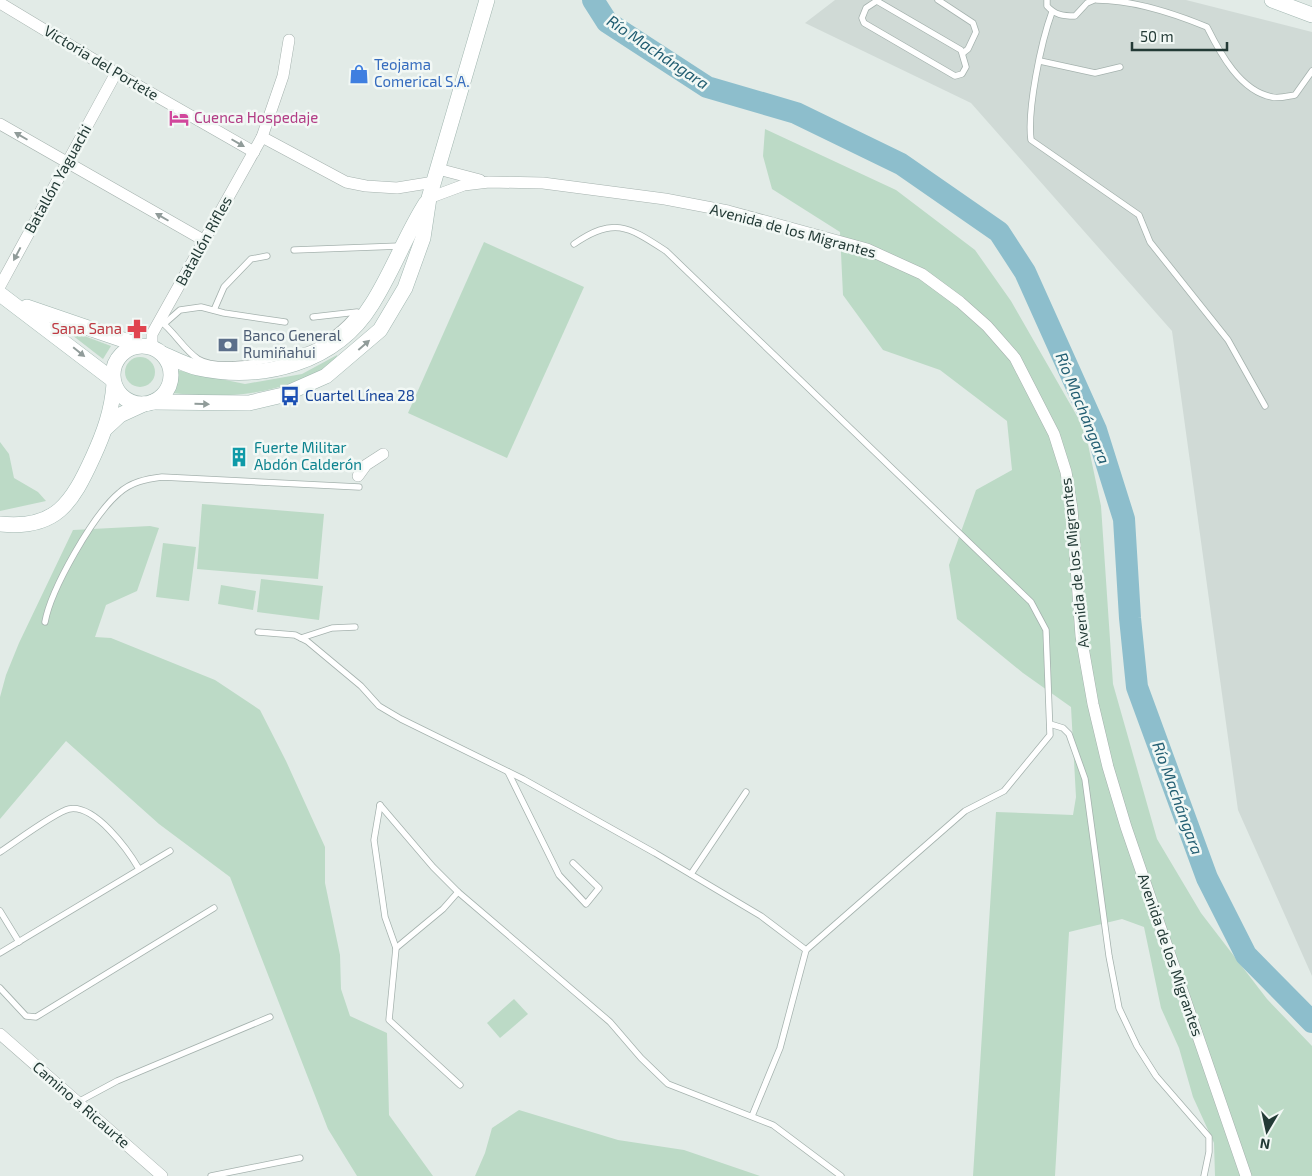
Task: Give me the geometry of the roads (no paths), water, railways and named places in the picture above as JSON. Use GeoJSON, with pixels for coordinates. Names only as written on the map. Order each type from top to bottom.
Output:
{"type":"FeatureCollection","features":[{"type":"Feature","properties":{"kind":"main road"},"geometry":{"type":"LineString","coordinates":[[6,298],[114,382],[124,398],[148,403],[249,403],[283,395],[326,376],[380,330],[405,288],[423,238],[429,198],[487,0]]}},
{"type":"Feature","properties":{"kind":"main road"},"geometry":{"type":"LineString","coordinates":[[1272,0],[1312,15]]}},
{"type":"Feature","properties":{"kind":"main road"},"geometry":{"type":"LineString","coordinates":[[6,298],[151,349],[196,368],[244,373],[287,367],[314,357],[337,342],[397,260],[402,246],[429,198]]}},
{"type":"Feature","properties":{"kind":"main road"},"geometry":{"type":"LineString","coordinates":[[106,428],[125,411],[161,397],[170,380],[171,371],[151,349]]}},
{"type":"Feature","properties":{"kind":"main road"},"geometry":{"type":"LineString","coordinates":[[0,524],[19,526],[38,521],[56,513],[70,501],[82,481],[106,428],[114,382],[114,367],[117,358],[123,352],[151,349]]}},
{"type":"Feature","properties":{"kind":"street","name":"Victoria del Portete"},"geometry":{"type":"LineString","coordinates":[[0,2],[116,73],[254,152]]}},
{"type":"Feature","properties":{"kind":"street","name":"Batallón Rifles"},"geometry":{"type":"LineString","coordinates":[[151,349],[152,334],[162,323],[262,137],[283,76],[290,40]]}},
{"type":"Feature","properties":{"kind":"street","name":"Batallón Yaguachi"},"geometry":{"type":"LineString","coordinates":[[0,286],[116,73]]}},
{"type":"Feature","properties":{"kind":"street"},"geometry":{"type":"LineString","coordinates":[[0,124],[205,241]]}},
{"type":"Feature","properties":{"kind":"street"},"geometry":{"type":"LineString","coordinates":[[262,137],[346,182],[366,186],[397,188],[436,175],[490,182]]}},
{"type":"Feature","properties":{"kind":"street"},"geometry":{"type":"LineString","coordinates":[[429,198],[464,185],[490,182]]}},
{"type":"Feature","properties":{"kind":"street","name":"Avenida de los Migrantes"},"geometry":{"type":"LineString","coordinates":[[490,182],[543,183],[665,199],[728,211],[867,249],[922,274],[960,302],[987,326],[1015,358],[1054,434],[1066,472],[1072,509],[1081,636],[1093,704],[1108,767],[1126,827],[1246,1176]]}},
{"type":"Feature","properties":{"kind":"street"},"geometry":{"type":"LineString","coordinates":[[359,481],[366,465],[383,454]]}},
{"type":"Feature","properties":{"kind":"street","name":"Camino a Ricaurte"},"geometry":{"type":"LineString","coordinates":[[0,1034],[162,1176]]}},
{"type":"Feature","properties":{"kind":"lane"},"geometry":{"type":"LineString","coordinates":[[877,0],[963,52],[966,67],[962,74],[954,76],[864,23],[862,18],[866,8],[877,0]]}},
{"type":"Feature","properties":{"kind":"lane"},"geometry":{"type":"LineString","coordinates":[[938,0],[973,23],[976,32],[968,49],[963,52]]}},
{"type":"Feature","properties":{"kind":"lane"},"geometry":{"type":"LineString","coordinates":[[1047,0],[1047,6],[1052,12],[1064,16],[1075,16],[1087,2],[1115,0],[1185,18],[1207,27],[1216,45],[1249,88],[1272,98],[1295,95],[1312,71]]}},
{"type":"Feature","properties":{"kind":"lane"},"geometry":{"type":"LineString","coordinates":[[1052,12],[1045,31],[1029,124],[1031,140],[1139,214],[1150,242],[1228,340],[1265,406]]}},
{"type":"Feature","properties":{"kind":"lane"},"geometry":{"type":"LineString","coordinates":[[1040,61],[1096,73],[1120,67]]}},
{"type":"Feature","properties":{"kind":"lane"},"geometry":{"type":"LineString","coordinates":[[574,244],[589,234],[616,227],[635,230],[666,250],[1031,602],[1046,630],[1050,735],[1004,790],[965,811],[806,950],[780,1048],[752,1116]]}},
{"type":"Feature","properties":{"kind":"lane"},"geometry":{"type":"LineString","coordinates":[[294,250],[402,246]]}},
{"type":"Feature","properties":{"kind":"lane"},"geometry":{"type":"LineString","coordinates":[[214,310],[224,288],[244,266],[251,259],[267,256]]}},
{"type":"Feature","properties":{"kind":"lane"},"geometry":{"type":"LineString","coordinates":[[286,322],[190,307],[180,310],[162,323],[199,359],[218,364],[237,364],[252,363],[309,350],[342,328],[360,312]]}},
{"type":"Feature","properties":{"kind":"lane"},"geometry":{"type":"LineString","coordinates":[[313,317],[360,312]]}},
{"type":"Feature","properties":{"kind":"lane"},"geometry":{"type":"LineString","coordinates":[[45,622],[48,604],[78,546],[119,493],[144,479],[162,477],[359,481]]}},
{"type":"Feature","properties":{"kind":"lane"},"geometry":{"type":"LineString","coordinates":[[258,632],[301,638],[332,628],[356,627]]}},
{"type":"Feature","properties":{"kind":"lane"},"geometry":{"type":"LineString","coordinates":[[301,638],[361,686],[379,706],[401,720],[508,772],[691,874],[761,916],[806,950]]}},
{"type":"Feature","properties":{"kind":"lane"},"geometry":{"type":"LineString","coordinates":[[1050,724],[1063,728],[1069,734],[1085,779],[1109,956],[1119,1008],[1137,1046],[1156,1076],[1209,1137],[1209,1152],[1204,1176]]}},
{"type":"Feature","properties":{"kind":"lane"},"geometry":{"type":"LineString","coordinates":[[508,772],[559,875],[586,904],[599,888],[573,863]]}},
{"type":"Feature","properties":{"kind":"lane"},"geometry":{"type":"LineString","coordinates":[[691,874],[746,792]]}},
{"type":"Feature","properties":{"kind":"lane"},"geometry":{"type":"LineString","coordinates":[[460,1085],[389,1020],[396,948],[386,917],[374,840],[380,805],[433,867],[458,892],[610,1022],[641,1058],[668,1084],[773,1125],[841,1176]]}},
{"type":"Feature","properties":{"kind":"lane"},"geometry":{"type":"LineString","coordinates":[[0,852],[64,811],[81,809],[90,813],[126,846],[139,869]]}},
{"type":"Feature","properties":{"kind":"lane"},"geometry":{"type":"LineString","coordinates":[[0,953],[170,851]]}},
{"type":"Feature","properties":{"kind":"lane"},"geometry":{"type":"LineString","coordinates":[[396,948],[443,909],[458,892]]}},
{"type":"Feature","properties":{"kind":"lane"},"geometry":{"type":"LineString","coordinates":[[1,992],[26,1016],[36,1017],[214,908]]}},
{"type":"Feature","properties":{"kind":"lane"},"geometry":{"type":"LineString","coordinates":[[0,911],[20,942]]}},
{"type":"Feature","properties":{"kind":"lane"},"geometry":{"type":"LineString","coordinates":[[78,1102],[117,1081],[270,1017]]}},
{"type":"Feature","properties":{"kind":"lane"},"geometry":{"type":"LineString","coordinates":[[211,1176],[300,1158]]}},
{"type":"Feature","properties":{"kind":"waterway","name":"Río Machángara"},"geometry":{"type":"LineString","coordinates":[[593,0],[607,22],[707,87],[796,113],[901,164],[999,232],[1025,272],[1096,430],[1124,519],[1130,618],[1137,687],[1207,878],[1246,955],[1312,1022]]}},
{"type":"Feature","properties":{"kind":"place","name":"Teojama Comerical S.A."},"geometry":{"type":"Point","coordinates":[359,74]}},
{"type":"Feature","properties":{"kind":"place","name":"Cuenca Hospedaje"},"geometry":{"type":"Point","coordinates":[179,118]}},
{"type":"Feature","properties":{"kind":"place","name":"Sana Sana"},"geometry":{"type":"Point","coordinates":[137,329]}},
{"type":"Feature","properties":{"kind":"place","name":"Banco General Rumiñahui"},"geometry":{"type":"Point","coordinates":[228,345]}},
{"type":"Feature","properties":{"kind":"place","name":"Cuartel Línea 28"},"geometry":{"type":"Point","coordinates":[290,396]}},
{"type":"Feature","properties":{"kind":"place","name":"Fuerte Militar Abdón Calderón"},"geometry":{"type":"Point","coordinates":[239,457]}}]}
